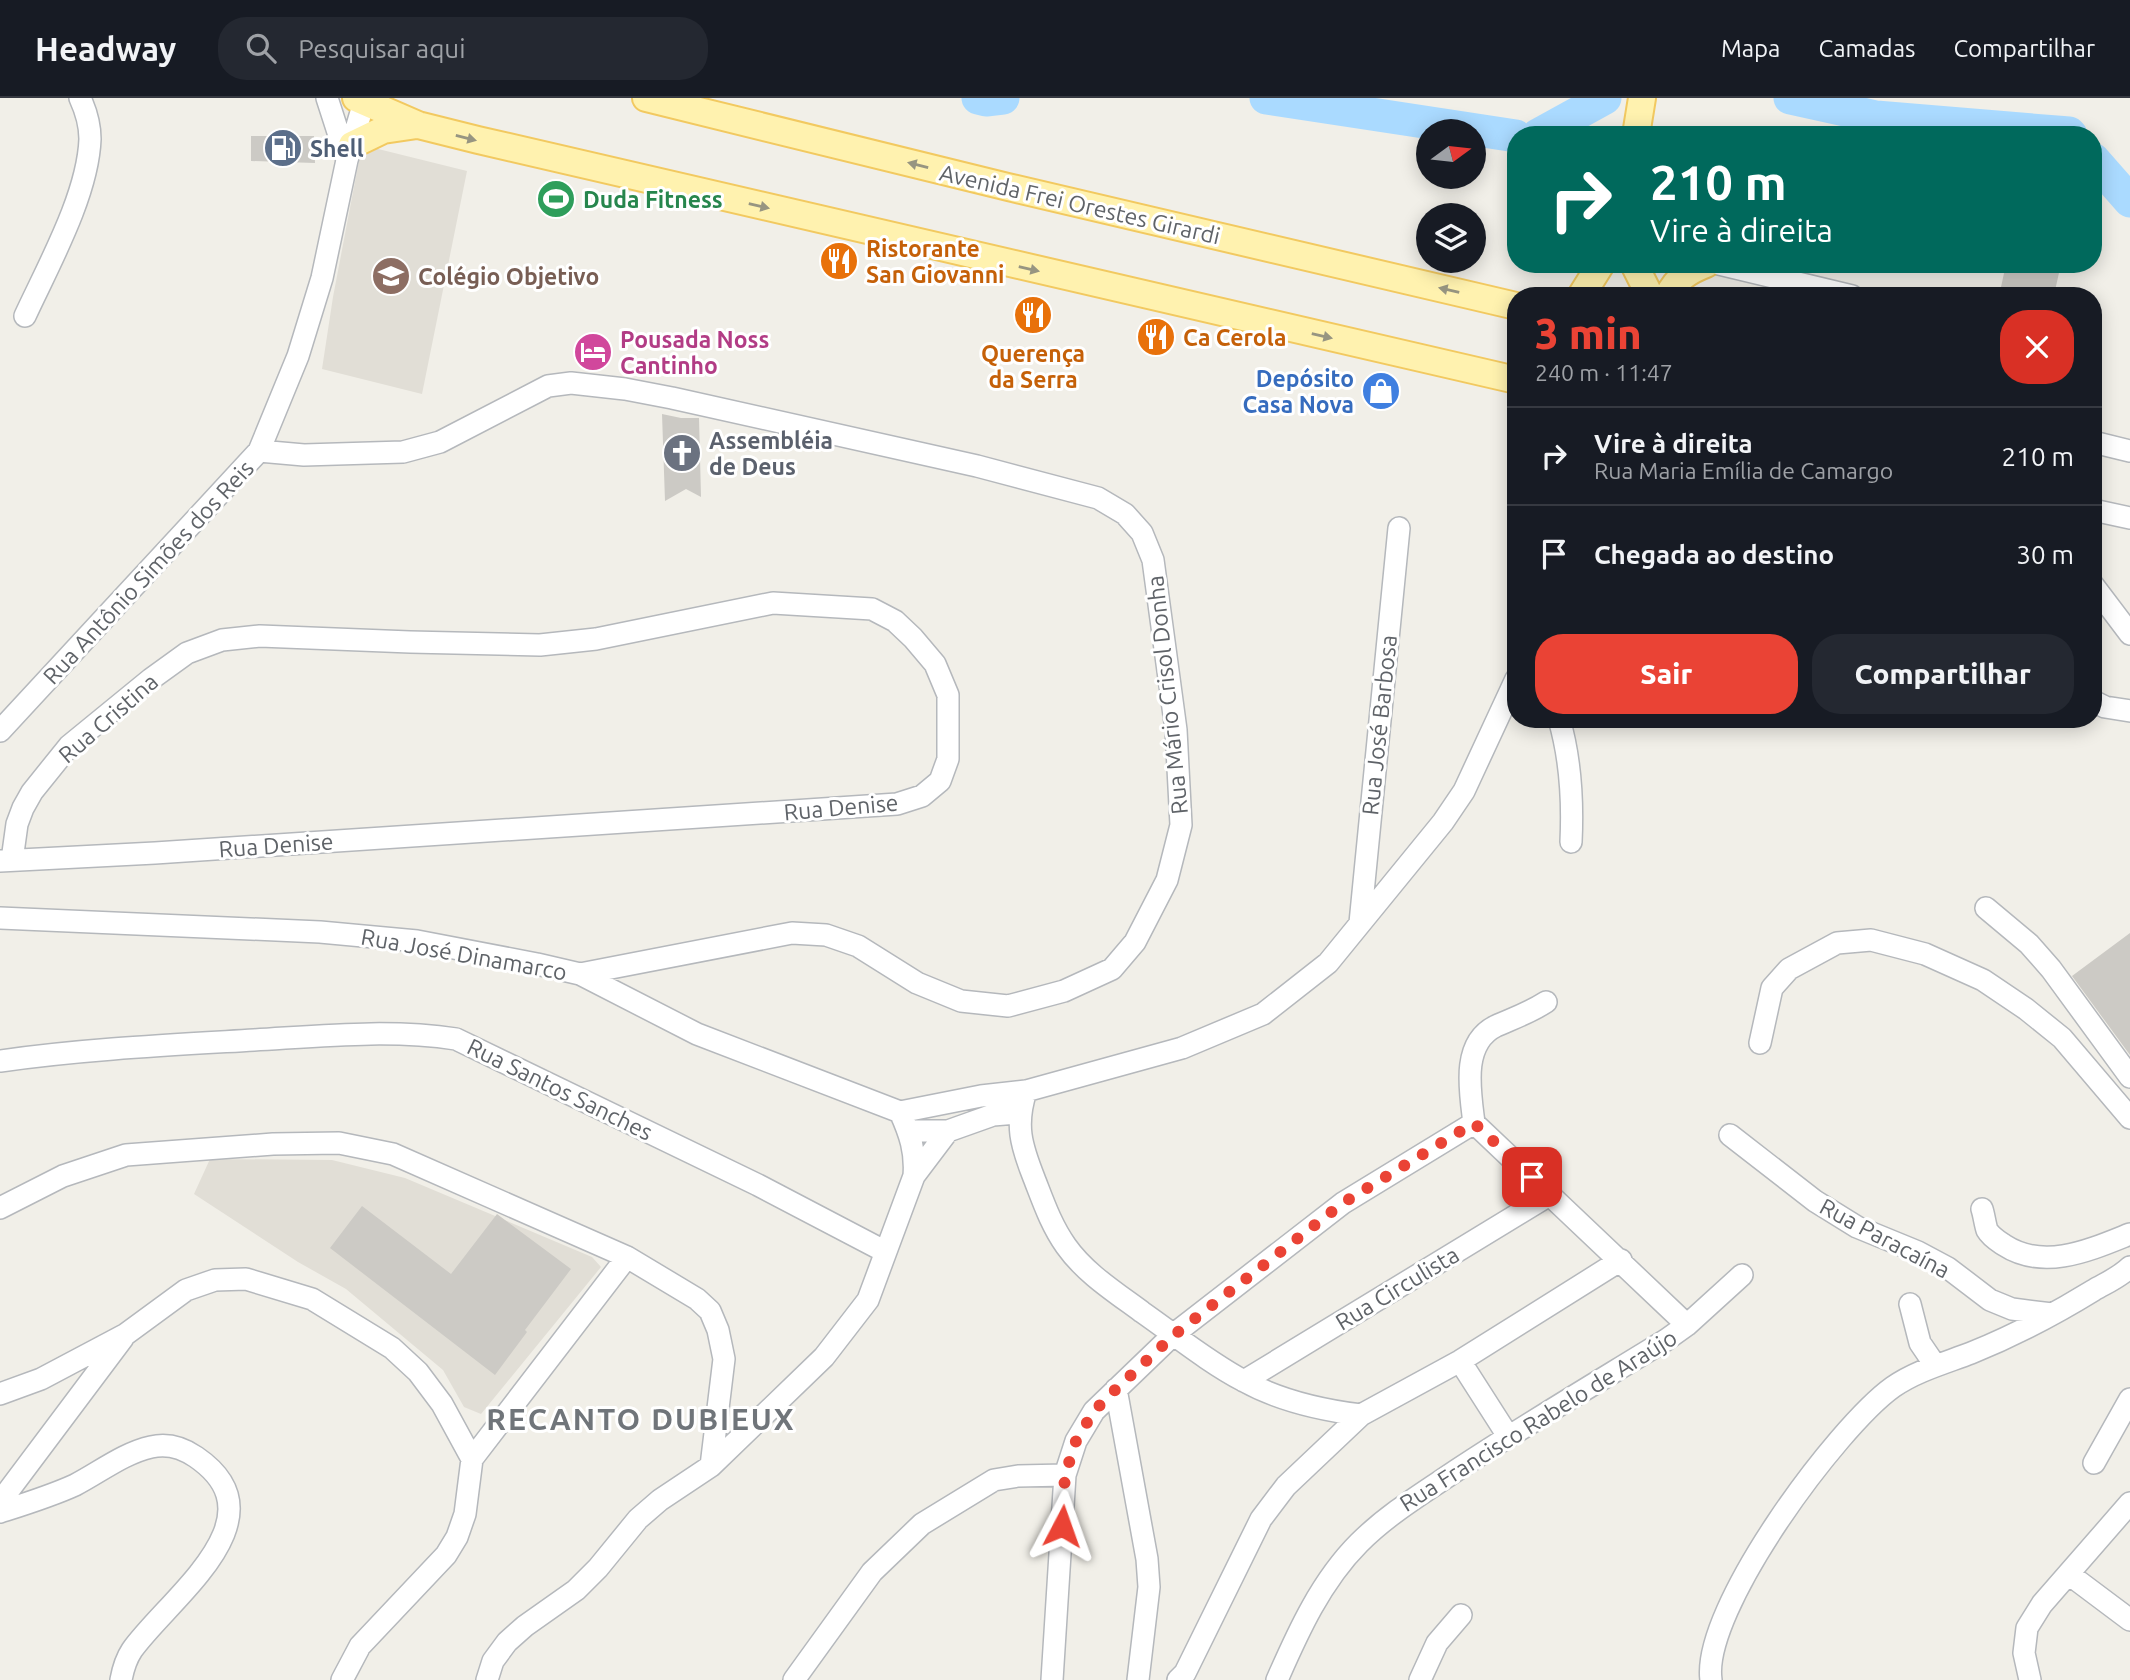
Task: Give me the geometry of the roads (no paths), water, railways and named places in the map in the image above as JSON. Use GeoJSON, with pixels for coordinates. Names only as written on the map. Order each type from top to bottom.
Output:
{"type":"FeatureCollection","features":[{"type":"Feature","properties":{"kind":"main road","name":"Avenida Frei Orestes Girardi"},"geometry":{"type":"LineString","coordinates":[[646,98],[1008,187],[1507,304]]}},
{"type":"Feature","properties":{"kind":"main road"},"geometry":{"type":"LineString","coordinates":[[370,101],[418,125],[1507,378]]}},
{"type":"Feature","properties":{"kind":"main road"},"geometry":{"type":"LineString","coordinates":[[350,152],[383,130],[418,125]]}},
{"type":"Feature","properties":{"kind":"main road"},"geometry":{"type":"LineString","coordinates":[[1673,287],[1686,273]]}},
{"type":"Feature","properties":{"kind":"street"},"geometry":{"type":"LineString","coordinates":[[25,316],[65,228],[84,176],[90,139],[87,113],[80,98]]}},
{"type":"Feature","properties":{"kind":"street","name":"Rua Antônio Simões dos Reis"},"geometry":{"type":"LineString","coordinates":[[327,98],[350,152]]}},
{"type":"Feature","properties":{"kind":"street","name":"Rua Antônio Simões dos Reis"},"geometry":{"type":"LineString","coordinates":[[0,731],[259,451],[299,356],[322,278],[350,152],[370,101]]}},
{"type":"Feature","properties":{"kind":"street"},"geometry":{"type":"LineString","coordinates":[[1757,273],[1815,287]]}},
{"type":"Feature","properties":{"kind":"street","name":"Rua Mário Crisol Donha"},"geometry":{"type":"LineString","coordinates":[[259,451],[304,455],[403,452],[440,442],[548,386],[571,383],[672,398],[976,466],[1098,498],[1125,514],[1142,533],[1153,560],[1176,730],[1181,825],[1167,880],[1135,943],[1112,969],[1064,991],[1008,1006],[961,1001],[917,983],[858,946],[826,935],[792,933],[580,974]]}},
{"type":"Feature","properties":{"kind":"street"},"geometry":{"type":"LineString","coordinates":[[2102,444],[2130,451]]}},
{"type":"Feature","properties":{"kind":"street"},"geometry":{"type":"LineString","coordinates":[[2102,512],[2130,518]]}},
{"type":"Feature","properties":{"kind":"street","name":"Rua José Barbosa"},"geometry":{"type":"LineString","coordinates":[[1360,923],[1399,528]]}},
{"type":"Feature","properties":{"kind":"street"},"geometry":{"type":"LineString","coordinates":[[2102,596],[2130,634]]}},
{"type":"Feature","properties":{"kind":"street","name":"Rua Denise"},"geometry":{"type":"LineString","coordinates":[[6,860],[224,849],[897,804],[922,796],[940,781],[948,759],[948,695],[935,664],[895,621],[872,609],[773,604],[596,639],[540,645],[260,636]]}},
{"type":"Feature","properties":{"kind":"street","name":"Rua Cristina"},"geometry":{"type":"LineString","coordinates":[[6,860],[23,808],[32,792],[69,746],[151,678],[187,653],[222,640],[260,636]]}},
{"type":"Feature","properties":{"kind":"street"},"geometry":{"type":"LineString","coordinates":[[904,1121],[981,1096],[1026,1091],[1182,1048],[1263,1014],[1328,963],[1443,822],[1464,791],[1507,698]]}},
{"type":"Feature","properties":{"kind":"street"},"geometry":{"type":"LineString","coordinates":[[2102,706],[2130,711]]}},
{"type":"Feature","properties":{"kind":"street"},"geometry":{"type":"LineString","coordinates":[[1561,728],[1573,800],[1571,842]]}},
{"type":"Feature","properties":{"kind":"street"},"geometry":{"type":"LineString","coordinates":[[1986,908],[2029,944],[2051,969],[2130,1077]]}},
{"type":"Feature","properties":{"kind":"street","name":"Rua José Dinamarco"},"geometry":{"type":"LineString","coordinates":[[0,918],[347,934],[417,941],[580,974],[697,1034],[904,1121]]}},
{"type":"Feature","properties":{"kind":"street"},"geometry":{"type":"LineString","coordinates":[[1760,1043],[1772,988],[1789,969],[1837,943],[1871,940],[1924,954],[1983,980],[2026,1009],[2062,1038],[2130,1118]]}},
{"type":"Feature","properties":{"kind":"street"},"geometry":{"type":"LineString","coordinates":[[1546,1002],[1524,1016],[1494,1027],[1483,1035],[1476,1045],[1470,1068],[1474,1123],[1687,1325]]}},
{"type":"Feature","properties":{"kind":"street","name":"Rua Santos Sanches"},"geometry":{"type":"LineString","coordinates":[[0,1061],[110,1048],[376,1033],[423,1034],[456,1039],[758,1185],[884,1251]]}},
{"type":"Feature","properties":{"kind":"street"},"geometry":{"type":"LineString","coordinates":[[1026,1091],[1018,1113],[1029,1167],[1048,1214],[1066,1247],[1091,1273],[1174,1335],[1244,1381],[1293,1401],[1328,1411],[1361,1415]]}},
{"type":"Feature","properties":{"kind":"street"},"geometry":{"type":"LineString","coordinates":[[904,1121],[948,1131],[993,1115],[1018,1113]]}},
{"type":"Feature","properties":{"kind":"street"},"geometry":{"type":"LineString","coordinates":[[904,1121],[916,1157],[914,1176]]}},
{"type":"Feature","properties":{"kind":"street"},"geometry":{"type":"LineString","coordinates":[[1052,1680],[1065,1475],[1076,1441],[1094,1411],[1174,1335],[1343,1203],[1474,1123]]}},
{"type":"Feature","properties":{"kind":"street"},"geometry":{"type":"LineString","coordinates":[[487,1680],[493,1661],[507,1642],[576,1590],[598,1568],[638,1519],[660,1500],[710,1466],[824,1357],[868,1300],[914,1176],[948,1131]]}},
{"type":"Feature","properties":{"kind":"street","name":"Rua Paracaína"},"geometry":{"type":"LineString","coordinates":[[1730,1135],[1815,1201],[1857,1227],[1918,1252],[1948,1268],[1990,1300],[2012,1309],[2053,1314]]}},
{"type":"Feature","properties":{"kind":"street"},"geometry":{"type":"LineString","coordinates":[[0,1208],[63,1176],[126,1156],[273,1144],[339,1143],[393,1154],[626,1257],[697,1299],[710,1311],[718,1330],[724,1359],[710,1466]]}},
{"type":"Feature","properties":{"kind":"street","name":"Rua Circulista"},"geometry":{"type":"LineString","coordinates":[[1244,1381],[1551,1194]]}},
{"type":"Feature","properties":{"kind":"street"},"geometry":{"type":"LineString","coordinates":[[1982,1209],[1987,1230],[1993,1237],[2012,1250],[2044,1256],[2057,1258],[2086,1252],[2130,1234]]}},
{"type":"Feature","properties":{"kind":"street"},"geometry":{"type":"LineString","coordinates":[[342,1680],[360,1646],[446,1555],[457,1537],[465,1514],[472,1459],[626,1257]]}},
{"type":"Feature","properties":{"kind":"street"},"geometry":{"type":"LineString","coordinates":[[1178,1680],[1185,1673],[1261,1519],[1286,1486],[1361,1415],[1460,1361],[1621,1260]]}},
{"type":"Feature","properties":{"kind":"street"},"geometry":{"type":"LineString","coordinates":[[1711,1680],[1716,1644],[1737,1589],[1760,1547],[1825,1457],[1869,1407],[1894,1386],[2053,1314],[2130,1267]]}},
{"type":"Feature","properties":{"kind":"street","name":"Rua Francisco Rabelo de Araújo"},"geometry":{"type":"LineString","coordinates":[[1277,1680],[1326,1583],[1358,1544],[1392,1513],[1508,1436],[1687,1325],[1742,1275]]}},
{"type":"Feature","properties":{"kind":"street"},"geometry":{"type":"LineString","coordinates":[[0,1394],[41,1379],[126,1334],[186,1290],[215,1280],[246,1279],[312,1299],[392,1348],[418,1371],[442,1404],[472,1459]]}},
{"type":"Feature","properties":{"kind":"street"},"geometry":{"type":"LineString","coordinates":[[1910,1304],[1920,1343],[1935,1366]]}},
{"type":"Feature","properties":{"kind":"street"},"geometry":{"type":"LineString","coordinates":[[0,1502],[126,1334]]}},
{"type":"Feature","properties":{"kind":"street"},"geometry":{"type":"LineString","coordinates":[[1460,1361],[1508,1436]]}},
{"type":"Feature","properties":{"kind":"street"},"geometry":{"type":"LineString","coordinates":[[1116,1389],[1147,1559],[1149,1587],[1138,1680]]}},
{"type":"Feature","properties":{"kind":"street"},"geometry":{"type":"LineString","coordinates":[[2094,1463],[2130,1399]]}},
{"type":"Feature","properties":{"kind":"street"},"geometry":{"type":"LineString","coordinates":[[0,1512],[57,1493],[135,1452],[154,1446],[173,1446],[187,1451],[207,1465],[224,1483],[230,1504],[228,1526],[214,1557],[131,1652],[124,1665],[121,1680]]}},
{"type":"Feature","properties":{"kind":"street"},"geometry":{"type":"LineString","coordinates":[[794,1680],[872,1572],[922,1524],[994,1480],[1018,1476],[1065,1475]]}},
{"type":"Feature","properties":{"kind":"street"},"geometry":{"type":"LineString","coordinates":[[2030,1680],[2024,1653],[2027,1628],[2042,1604],[2130,1503]]}},
{"type":"Feature","properties":{"kind":"street"},"geometry":{"type":"LineString","coordinates":[[2070,1575],[2130,1620]]}},
{"type":"Feature","properties":{"kind":"street"},"geometry":{"type":"LineString","coordinates":[[1420,1680],[1437,1643],[1461,1615]]}},
{"type":"Feature","properties":{"kind":"waterway"},"geometry":{"type":"LineString","coordinates":[[978,98],[1003,98]]}},
{"type":"Feature","properties":{"kind":"waterway"},"geometry":{"type":"LineString","coordinates":[[1266,98],[1507,135]]}},
{"type":"Feature","properties":{"kind":"waterway"},"geometry":{"type":"LineString","coordinates":[[1554,126],[1605,98]]}},
{"type":"Feature","properties":{"kind":"waterway"},"geometry":{"type":"LineString","coordinates":[[1790,98],[1876,117],[1985,126]]}},
{"type":"Feature","properties":{"kind":"waterway"},"geometry":{"type":"LineString","coordinates":[[2102,169],[2130,201]]}},
{"type":"Feature","properties":{"kind":"place","name":"Shell"},"geometry":{"type":"Point","coordinates":[283,148]}},
{"type":"Feature","properties":{"kind":"place","name":"Duda Fitness"},"geometry":{"type":"Point","coordinates":[556,199]}},
{"type":"Feature","properties":{"kind":"place","name":"Ristorante San Giovanni"},"geometry":{"type":"Point","coordinates":[839,261]}},
{"type":"Feature","properties":{"kind":"place","name":"Colégio Objetivo"},"geometry":{"type":"Point","coordinates":[391,276]}},
{"type":"Feature","properties":{"kind":"place","name":"Querença da Serra"},"geometry":{"type":"Point","coordinates":[1033,315]}},
{"type":"Feature","properties":{"kind":"place","name":"Ca Cerola"},"geometry":{"type":"Point","coordinates":[1156,337]}},
{"type":"Feature","properties":{"kind":"place","name":"Pousada Noss Cantinho"},"geometry":{"type":"Point","coordinates":[593,352]}},
{"type":"Feature","properties":{"kind":"place","name":"Depósito Casa Nova"},"geometry":{"type":"Point","coordinates":[1381,391]}},
{"type":"Feature","properties":{"kind":"place","name":"Assembléia de Deus"},"geometry":{"type":"Point","coordinates":[682,453]}},
{"type":"Feature","properties":{"kind":"district","name":"RECANTO DUBIEUX"},"geometry":{"type":"Point","coordinates":[641,1419]}}]}
